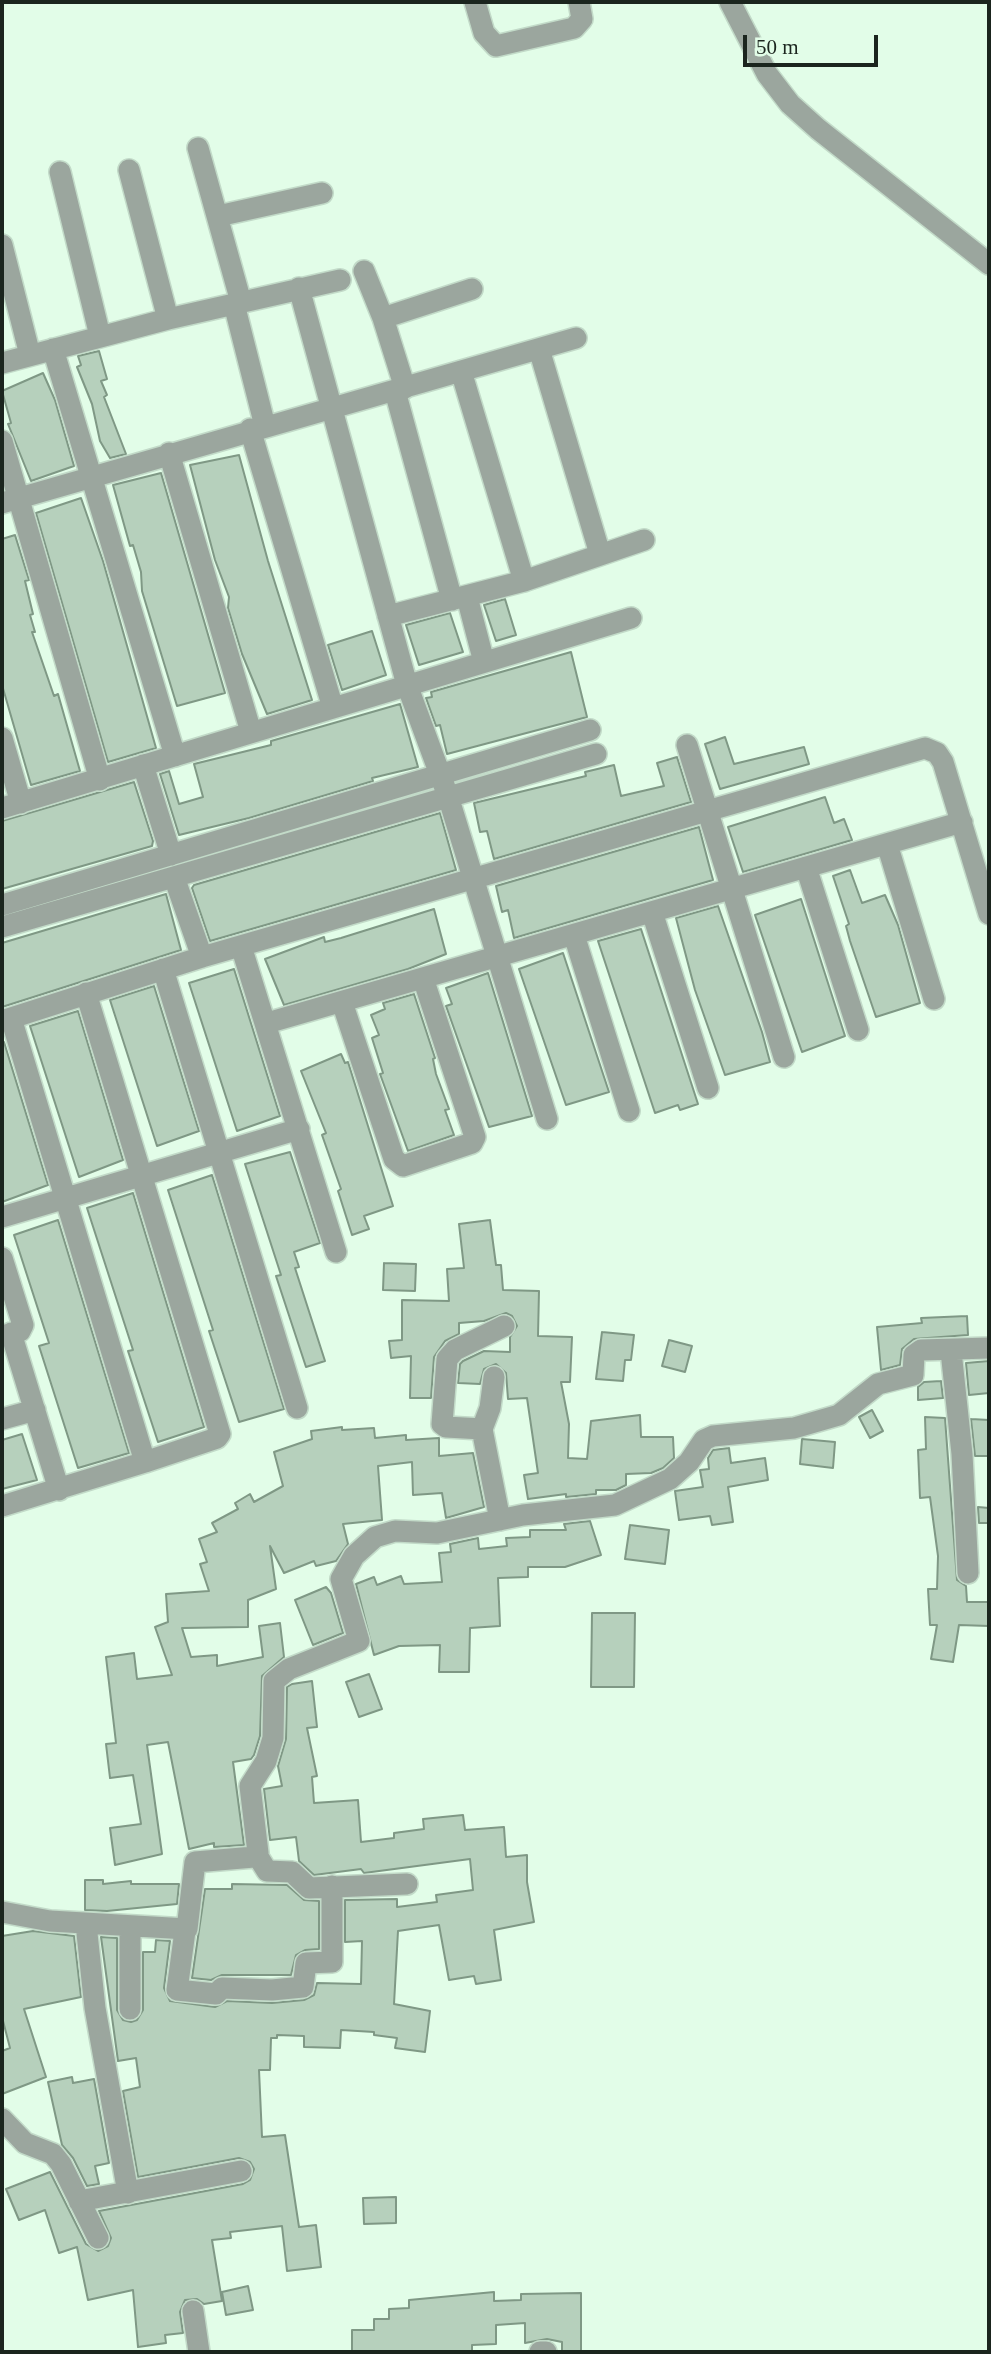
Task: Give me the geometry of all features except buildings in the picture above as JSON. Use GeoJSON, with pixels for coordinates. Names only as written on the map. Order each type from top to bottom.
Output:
{"type":"FeatureCollection","features":[{"type":"Feature","properties":{"kind":"street"},"geometry":{"type":"LineString","coordinates":[[475,2],[484,33],[496,46],[574,28],[582,19],[579,2]]}},
{"type":"Feature","properties":{"kind":"street"},"geometry":{"type":"LineString","coordinates":[[730,2],[767,74],[790,104],[989,264]]}},
{"type":"Feature","properties":{"kind":"street"},"geometry":{"type":"LineString","coordinates":[[198,148],[218,216],[237,303],[258,428],[333,708]]}},
{"type":"Feature","properties":{"kind":"street"},"geometry":{"type":"LineString","coordinates":[[129,170],[168,319]]}},
{"type":"Feature","properties":{"kind":"street"},"geometry":{"type":"LineString","coordinates":[[60,172],[100,336]]}},
{"type":"Feature","properties":{"kind":"street"},"geometry":{"type":"LineString","coordinates":[[218,216],[322,193]]}},
{"type":"Feature","properties":{"kind":"street"},"geometry":{"type":"LineString","coordinates":[[2,245],[30,355]]}},
{"type":"Feature","properties":{"kind":"street"},"geometry":{"type":"LineString","coordinates":[[364,271],[383,318],[400,390],[460,599],[484,662]]}},
{"type":"Feature","properties":{"kind":"street"},"geometry":{"type":"LineString","coordinates":[[2,363],[168,319],[340,279]]}},
{"type":"Feature","properties":{"kind":"street"},"geometry":{"type":"LineString","coordinates":[[299,288],[407,685],[441,775],[475,879],[547,1119]]}},
{"type":"Feature","properties":{"kind":"street"},"geometry":{"type":"LineString","coordinates":[[383,318],[472,289]]}},
{"type":"Feature","properties":{"kind":"street"},"geometry":{"type":"LineString","coordinates":[[10,500],[576,338]]}},
{"type":"Feature","properties":{"kind":"street"},"geometry":{"type":"LineString","coordinates":[[53,349],[175,756]]}},
{"type":"Feature","properties":{"kind":"street"},"geometry":{"type":"LineString","coordinates":[[539,349],[600,554]]}},
{"type":"Feature","properties":{"kind":"street"},"geometry":{"type":"LineString","coordinates":[[461,371],[524,580]]}},
{"type":"Feature","properties":{"kind":"street"},"geometry":{"type":"LineString","coordinates":[[2,441],[10,500],[100,780]]}},
{"type":"Feature","properties":{"kind":"street"},"geometry":{"type":"LineString","coordinates":[[169,453],[251,732]]}},
{"type":"Feature","properties":{"kind":"street"},"geometry":{"type":"LineString","coordinates":[[388,616],[460,599],[644,540]]}},
{"type":"Feature","properties":{"kind":"street"},"geometry":{"type":"LineString","coordinates":[[2,738],[11,805],[631,618]]}},
{"type":"Feature","properties":{"kind":"street"},"geometry":{"type":"LineString","coordinates":[[2,905],[590,730]]}},
{"type":"Feature","properties":{"kind":"street"},"geometry":{"type":"LineString","coordinates":[[687,745],[785,1057]]}},
{"type":"Feature","properties":{"kind":"street"},"geometry":{"type":"LineString","coordinates":[[145,1462],[66,1198],[7,1020],[202,957],[925,748],[940,757],[989,914]]}},
{"type":"Feature","properties":{"kind":"street"},"geometry":{"type":"LineString","coordinates":[[2,927],[596,754]]}},
{"type":"Feature","properties":{"kind":"street"},"geometry":{"type":"LineString","coordinates":[[143,765],[171,855]]}},
{"type":"Feature","properties":{"kind":"street"},"geometry":{"type":"LineString","coordinates":[[267,1023],[962,822]]}},
{"type":"Feature","properties":{"kind":"street"},"geometry":{"type":"LineString","coordinates":[[887,844],[934,999]]}},
{"type":"Feature","properties":{"kind":"street"},"geometry":{"type":"LineString","coordinates":[[806,867],[858,1030]]}},
{"type":"Feature","properties":{"kind":"street"},"geometry":{"type":"LineString","coordinates":[[174,877],[202,957]]}},
{"type":"Feature","properties":{"kind":"street"},"geometry":{"type":"LineString","coordinates":[[652,912],[708,1088]]}},
{"type":"Feature","properties":{"kind":"street"},"geometry":{"type":"LineString","coordinates":[[574,934],[629,1111]]}},
{"type":"Feature","properties":{"kind":"street"},"geometry":{"type":"LineString","coordinates":[[240,946],[267,1023],[336,1252]]}},
{"type":"Feature","properties":{"kind":"street"},"geometry":{"type":"LineString","coordinates":[[163,969],[297,1408]]}},
{"type":"Feature","properties":{"kind":"street"},"geometry":{"type":"LineString","coordinates":[[342,1002],[394,1160],[403,1166],[471,1143],[475,1136],[422,978]]}},
{"type":"Feature","properties":{"kind":"street"},"geometry":{"type":"LineString","coordinates":[[2,1506],[145,1462],[217,1438],[220,1434],[86,993]]}},
{"type":"Feature","properties":{"kind":"street"},"geometry":{"type":"LineString","coordinates":[[2,1217],[299,1129]]}},
{"type":"Feature","properties":{"kind":"street"},"geometry":{"type":"LineString","coordinates":[[2,1258],[23,1325],[20,1331],[7,1335],[35,1410],[59,1490]]}},
{"type":"Feature","properties":{"kind":"street"},"geometry":{"type":"LineString","coordinates":[[482,1429],[443,1426],[441,1419],[447,1359],[455,1350],[504,1326]]}},
{"type":"Feature","properties":{"kind":"street"},"geometry":{"type":"LineString","coordinates":[[257,1855],[259,1849],[250,1786],[266,1761],[273,1738],[274,1681],[289,1669],[359,1641],[341,1579],[362,1547],[384,1532],[437,1534],[500,1520],[615,1504],[670,1479],[689,1462],[704,1440],[713,1436],[794,1428],[839,1415],[878,1384],[913,1375],[914,1355],[921,1350],[989,1348]]}},
{"type":"Feature","properties":{"kind":"street"},"geometry":{"type":"LineString","coordinates":[[951,1351],[962,1454],[968,1573]]}},
{"type":"Feature","properties":{"kind":"street"},"geometry":{"type":"LineString","coordinates":[[494,1377],[490,1408],[482,1429],[500,1520]]}},
{"type":"Feature","properties":{"kind":"street"},"geometry":{"type":"LineString","coordinates":[[2,1419],[35,1410]]}},
{"type":"Feature","properties":{"kind":"street"},"geometry":{"type":"LineString","coordinates":[[257,1855],[271,1873],[292,1872],[306,1887],[407,1884]]}},
{"type":"Feature","properties":{"kind":"street"},"geometry":{"type":"LineString","coordinates":[[257,1855],[195,1862],[177,1990],[218,1994],[222,1988],[272,1990],[303,1987],[306,1964],[332,1962],[332,1886]]}},
{"type":"Feature","properties":{"kind":"street"},"geometry":{"type":"LineString","coordinates":[[2,1912],[86,1924],[185,1931]]}},
{"type":"Feature","properties":{"kind":"street"},"geometry":{"type":"LineString","coordinates":[[86,1924],[95,2008],[128,2193]]}},
{"type":"Feature","properties":{"kind":"street"},"geometry":{"type":"LineString","coordinates":[[130,1927],[130,2009]]}},
{"type":"Feature","properties":{"kind":"street"},"geometry":{"type":"LineString","coordinates":[[2,2119],[25,2143],[53,2154],[61,2164],[98,2238]]}},
{"type":"Feature","properties":{"kind":"street"},"geometry":{"type":"LineString","coordinates":[[79,2201],[241,2171]]}},
{"type":"Feature","properties":{"kind":"street"},"geometry":{"type":"LineString","coordinates":[[194,2311],[200,2352]]}},
{"type":"Feature","properties":{"kind":"street"},"geometry":{"type":"LineString","coordinates":[[540,2352],[546,2352]]}}]}
